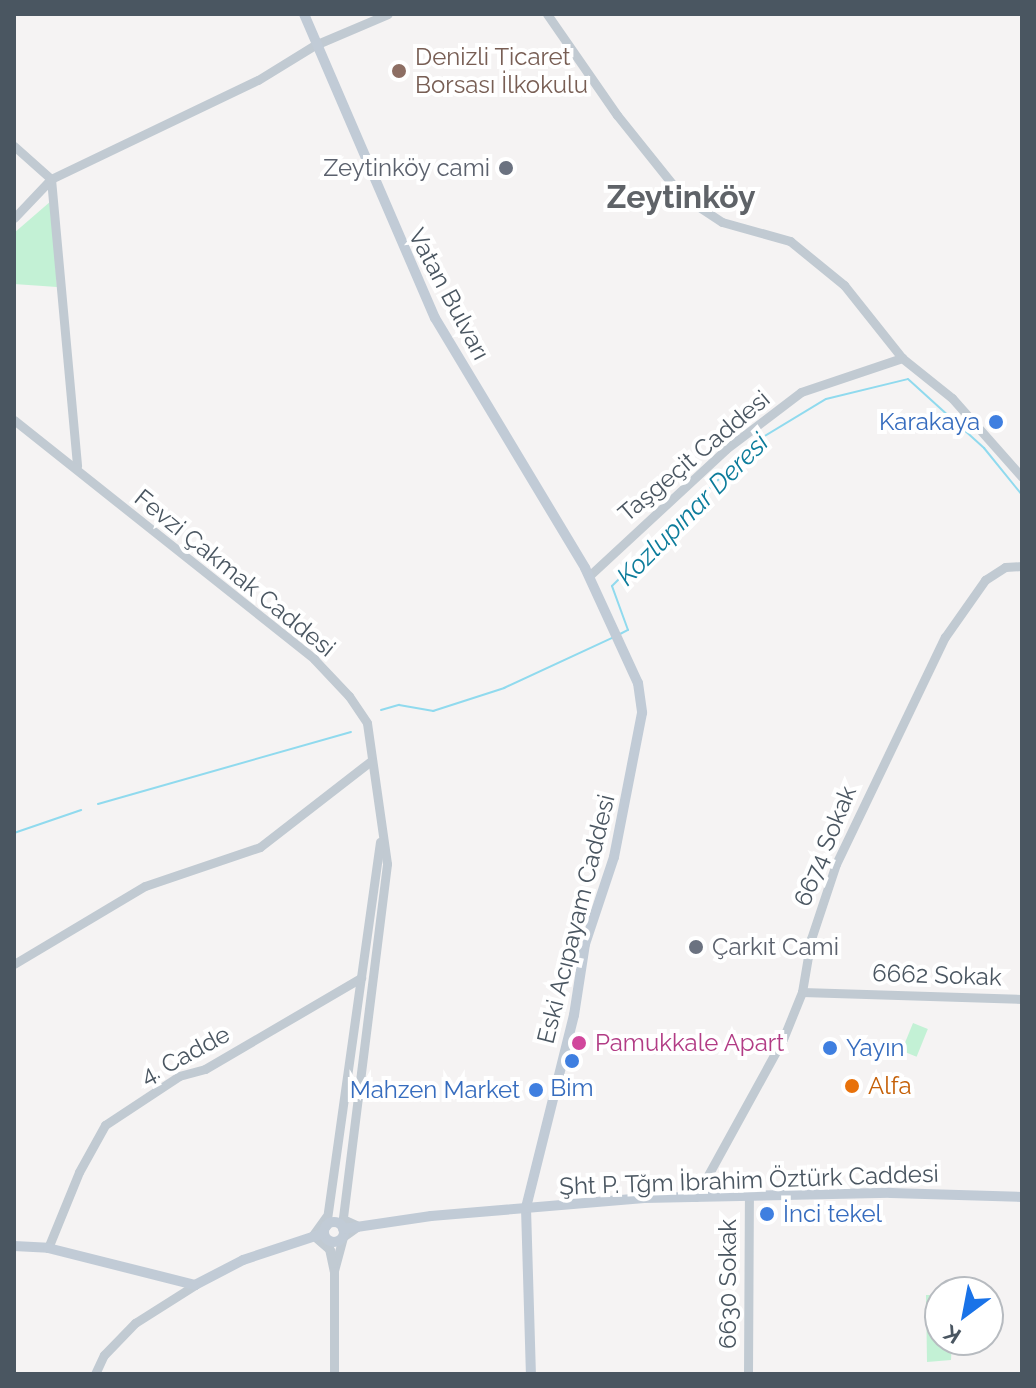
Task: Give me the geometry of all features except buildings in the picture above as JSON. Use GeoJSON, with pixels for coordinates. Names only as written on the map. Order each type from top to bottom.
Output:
{"type":"FeatureCollection","features":[{"type":"Feature","properties":{"kind":"main road","name":"Vatan Bulvarı"},"geometry":{"type":"LineString","coordinates":[[304,14],[435,318],[589,576]]}},
{"type":"Feature","properties":{"kind":"main road","name":"Eski Acıpayam Caddesi"},"geometry":{"type":"LineString","coordinates":[[531,1374],[526,1208],[574,1015],[585,944],[599,913],[614,857],[642,713],[638,683],[589,576]]}},
{"type":"Feature","properties":{"kind":"main road","name":"Şht P. Tğm İbrahim Öztürk Caddesi"},"geometry":{"type":"LineString","coordinates":[[195,1285],[323,1230],[336,1242],[343,1228],[526,1208],[749,1195],[1022,1197]]}},
{"type":"Feature","properties":{"kind":"main road"},"geometry":{"type":"LineString","coordinates":[[323,1230],[334,1223],[343,1228]]}},
{"type":"Feature","properties":{"kind":"main road"},"geometry":{"type":"LineString","coordinates":[[14,1246],[48,1248],[195,1285]]}},
{"type":"Feature","properties":{"kind":"street"},"geometry":{"type":"LineString","coordinates":[[14,218],[51,179],[258,80],[315,45],[388,14]]}},
{"type":"Feature","properties":{"kind":"street"},"geometry":{"type":"LineString","coordinates":[[547,14],[617,115],[681,195],[722,222],[790,241],[844,285],[902,358],[957,403],[1022,477]]}},
{"type":"Feature","properties":{"kind":"street"},"geometry":{"type":"LineString","coordinates":[[14,146],[51,179],[77,466]]}},
{"type":"Feature","properties":{"kind":"street","name":"Taşgeçit Caddesi"},"geometry":{"type":"LineString","coordinates":[[589,576],[726,449],[801,392],[902,358]]}},
{"type":"Feature","properties":{"kind":"street","name":"Fevzi Çakmak Caddesi"},"geometry":{"type":"LineString","coordinates":[[14,420],[77,466],[109,498],[314,659],[360,709],[371,761],[381,840]]}},
{"type":"Feature","properties":{"kind":"street","name":"6674 Sokak"},"geometry":{"type":"LineString","coordinates":[[696,1197],[783,1039],[802,992],[811,939],[836,864],[945,637],[985,580],[1005,567],[1022,566]]}},
{"type":"Feature","properties":{"kind":"street"},"geometry":{"type":"LineString","coordinates":[[14,964],[145,886],[260,847],[371,761]]}},
{"type":"Feature","properties":{"kind":"street"},"geometry":{"type":"LineString","coordinates":[[334,1374],[334,1271],[323,1230],[381,840]]}},
{"type":"Feature","properties":{"kind":"street"},"geometry":{"type":"LineString","coordinates":[[334,1271],[343,1228],[385,885],[381,840]]}},
{"type":"Feature","properties":{"kind":"street","name":"4. Cadde"},"geometry":{"type":"LineString","coordinates":[[48,1248],[79,1172],[105,1125],[179,1076],[205,1069],[361,978]]}},
{"type":"Feature","properties":{"kind":"street","name":"6662 Sokak"},"geometry":{"type":"LineString","coordinates":[[802,992],[1022,999]]}},
{"type":"Feature","properties":{"kind":"street","name":"6630 Sokak"},"geometry":{"type":"LineString","coordinates":[[748,1374],[749,1195]]}},
{"type":"Feature","properties":{"kind":"street"},"geometry":{"type":"LineString","coordinates":[[95,1374],[104,1355],[135,1323],[195,1285]]}},
{"type":"Feature","properties":{"kind":"green space"},"geometry":{"type":"Polygon","coordinates":[[[51,201],[57,287],[14,284],[14,233],[51,201]]]}},
{"type":"Feature","properties":{"kind":"green space"},"geometry":{"type":"Polygon","coordinates":[[[913,1023],[928,1029],[917,1057],[902,1051],[913,1023]]]}},
{"type":"Feature","properties":{"kind":"green space"},"geometry":{"type":"Polygon","coordinates":[[[927,1356],[951,1356],[951,1360],[927,1362],[927,1356]]]}},
{"type":"Feature","properties":{"kind":"waterway","name":"Kozlupınar Deresi"},"geometry":{"type":"LineString","coordinates":[[620,634],[628,630],[612,586],[758,440],[826,399],[908,379],[984,448],[1022,495]]}},
{"type":"Feature","properties":{"kind":"waterway","name":"Kozlupınar Deresi"},"geometry":{"type":"LineString","coordinates":[[381,710],[399,705],[433,711],[504,688],[614,637]]}},
{"type":"Feature","properties":{"kind":"waterway","name":"Kozlupınar Deresi"},"geometry":{"type":"LineString","coordinates":[[98,804],[351,732]]}},
{"type":"Feature","properties":{"kind":"waterway"},"geometry":{"type":"LineString","coordinates":[[14,833],[81,810]]}},
{"type":"Feature","properties":{"kind":"place","name":"Denizli Ticaret Borsası İlkokulu"},"geometry":{"type":"Point","coordinates":[399,71]}},
{"type":"Feature","properties":{"kind":"place","name":"Zeytinköy cami"},"geometry":{"type":"Point","coordinates":[506,168]}},
{"type":"Feature","properties":{"kind":"place","name":"Karakaya"},"geometry":{"type":"Point","coordinates":[996,422]}},
{"type":"Feature","properties":{"kind":"place","name":"Çarkıt Cami"},"geometry":{"type":"Point","coordinates":[696,947]}},
{"type":"Feature","properties":{"kind":"place","name":"Pamukkale Apart"},"geometry":{"type":"Point","coordinates":[579,1043]}},
{"type":"Feature","properties":{"kind":"place","name":"Yayın"},"geometry":{"type":"Point","coordinates":[830,1048]}},
{"type":"Feature","properties":{"kind":"place","name":"Bim"},"geometry":{"type":"Point","coordinates":[572,1061]}},
{"type":"Feature","properties":{"kind":"place","name":"Alfa"},"geometry":{"type":"Point","coordinates":[852,1086]}},
{"type":"Feature","properties":{"kind":"place","name":"Mahzen Market"},"geometry":{"type":"Point","coordinates":[536,1090]}},
{"type":"Feature","properties":{"kind":"place","name":"İnci tekel"},"geometry":{"type":"Point","coordinates":[767,1214]}},
{"type":"Feature","properties":{"kind":"district","name":"Zeytinköy"},"geometry":{"type":"Point","coordinates":[681,197]}}]}
